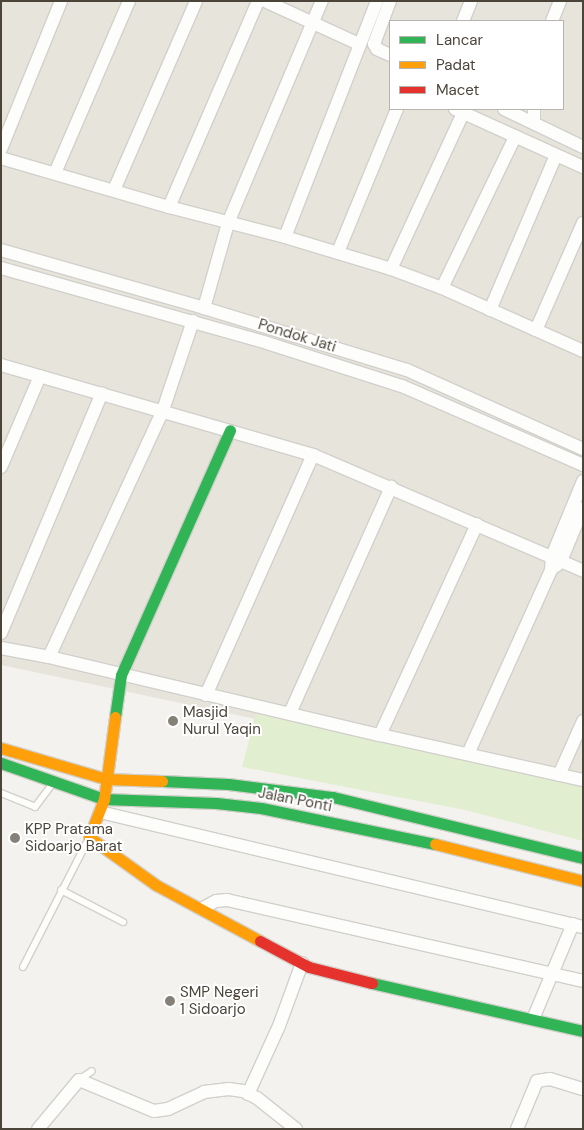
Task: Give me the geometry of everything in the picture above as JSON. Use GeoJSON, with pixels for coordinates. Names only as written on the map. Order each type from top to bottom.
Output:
{"type":"FeatureCollection","features":[{"type":"Feature","properties":{"kind":"main road"},"geometry":{"type":"LineString","coordinates":[[230,430],[122,675],[104,799],[89,837],[156,885],[310,967],[440,1000],[583,1031]]}},
{"type":"Feature","properties":{"kind":"main road","name":"Jalan Ponti"},"geometry":{"type":"LineString","coordinates":[[1,748],[106,779],[228,784],[333,797],[583,858]]}},
{"type":"Feature","properties":{"kind":"main road","name":"Jalan Ponti"},"geometry":{"type":"LineString","coordinates":[[1,763],[104,799],[216,803],[261,808],[463,850],[583,881]]}},
{"type":"Feature","properties":{"kind":"street"},"geometry":{"type":"LineString","coordinates":[[1,149],[61,1]]}},
{"type":"Feature","properties":{"kind":"street"},"geometry":{"type":"LineString","coordinates":[[55,173],[129,1]]}},
{"type":"Feature","properties":{"kind":"street"},"geometry":{"type":"LineString","coordinates":[[114,190],[196,1]]}},
{"type":"Feature","properties":{"kind":"street"},"geometry":{"type":"LineString","coordinates":[[169,207],[258,1]]}},
{"type":"Feature","properties":{"kind":"street"},"geometry":{"type":"LineString","coordinates":[[265,1],[359,44]]}},
{"type":"Feature","properties":{"kind":"street"},"geometry":{"type":"LineString","coordinates":[[204,308],[228,223],[322,1]]}},
{"type":"Feature","properties":{"kind":"street"},"geometry":{"type":"LineString","coordinates":[[285,237],[377,1]]}},
{"type":"Feature","properties":{"kind":"street"},"geometry":{"type":"LineString","coordinates":[[389,55],[377,49],[374,44],[390,1]]}},
{"type":"Feature","properties":{"kind":"street"},"geometry":{"type":"LineString","coordinates":[[463,20],[471,1]]}},
{"type":"Feature","properties":{"kind":"street"},"geometry":{"type":"LineString","coordinates":[[552,20],[560,1]]}},
{"type":"Feature","properties":{"kind":"street"},"geometry":{"type":"LineString","coordinates":[[338,252],[397,110]]}},
{"type":"Feature","properties":{"kind":"street"},"geometry":{"type":"LineString","coordinates":[[506,110],[583,147]]}},
{"type":"Feature","properties":{"kind":"street"},"geometry":{"type":"LineString","coordinates":[[534,110],[534,123]]}},
{"type":"Feature","properties":{"kind":"street"},"geometry":{"type":"LineString","coordinates":[[391,269],[459,111],[583,167]]}},
{"type":"Feature","properties":{"kind":"street"},"geometry":{"type":"LineString","coordinates":[[442,288],[515,137]]}},
{"type":"Feature","properties":{"kind":"street"},"geometry":{"type":"LineString","coordinates":[[490,310],[556,155]]}},
{"type":"Feature","properties":{"kind":"street"},"geometry":{"type":"LineString","coordinates":[[1,158],[169,207],[338,252],[391,269],[442,288],[582,350]]}},
{"type":"Feature","properties":{"kind":"street"},"geometry":{"type":"LineString","coordinates":[[536,330],[583,223]]}},
{"type":"Feature","properties":{"kind":"street","name":"Pondok Jati"},"geometry":{"type":"LineString","coordinates":[[1,250],[270,327],[407,370],[583,449]]}},
{"type":"Feature","properties":{"kind":"street","name":"Pondok Jati"},"geometry":{"type":"LineString","coordinates":[[1,268],[193,321],[402,386],[583,464]]}},
{"type":"Feature","properties":{"kind":"street"},"geometry":{"type":"LineString","coordinates":[[49,657],[163,410],[193,321]]}},
{"type":"Feature","properties":{"kind":"street"},"geometry":{"type":"LineString","coordinates":[[267,343],[270,327]]}},
{"type":"Feature","properties":{"kind":"street"},"geometry":{"type":"LineString","coordinates":[[1,365],[163,410],[313,455],[583,571]]}},
{"type":"Feature","properties":{"kind":"street"},"geometry":{"type":"LineString","coordinates":[[1,467],[40,376]]}},
{"type":"Feature","properties":{"kind":"street"},"geometry":{"type":"LineString","coordinates":[[1,633],[102,394]]}},
{"type":"Feature","properties":{"kind":"street"},"geometry":{"type":"LineString","coordinates":[[206,694],[313,455]]}},
{"type":"Feature","properties":{"kind":"street"},"geometry":{"type":"LineString","coordinates":[[557,559],[583,481]]}},
{"type":"Feature","properties":{"kind":"street"},"geometry":{"type":"LineString","coordinates":[[290,713],[391,487]]}},
{"type":"Feature","properties":{"kind":"street"},"geometry":{"type":"LineString","coordinates":[[468,754],[551,570],[583,508]]}},
{"type":"Feature","properties":{"kind":"street"},"geometry":{"type":"LineString","coordinates":[[380,735],[477,524]]}},
{"type":"Feature","properties":{"kind":"street"},"geometry":{"type":"LineString","coordinates":[[1,648],[49,657],[380,735],[583,780]]}},
{"type":"Feature","properties":{"kind":"street"},"geometry":{"type":"LineString","coordinates":[[559,774],[583,721]]}},
{"type":"Feature","properties":{"kind":"street"},"geometry":{"type":"LineString","coordinates":[[100,812],[578,926],[552,975],[533,1019]]}},
{"type":"Feature","properties":{"kind":"street"},"geometry":{"type":"LineString","coordinates":[[201,909],[216,901],[227,900],[583,981]]}},
{"type":"Feature","properties":{"kind":"street"},"geometry":{"type":"LineString","coordinates":[[248,1094],[279,1026],[302,963]]}},
{"type":"Feature","properties":{"kind":"street"},"geometry":{"type":"LineString","coordinates":[[517,1129],[537,1081],[550,1079],[583,1088]]}},
{"type":"Feature","properties":{"kind":"street"},"geometry":{"type":"LineString","coordinates":[[38,1129],[79,1080],[154,1111],[168,1109],[204,1092],[228,1089],[248,1094],[271,1108],[296,1129]]}},
{"type":"Feature","properties":{"kind":"lane"},"geometry":{"type":"LineString","coordinates":[[1,793],[35,807],[55,781]]}},
{"type":"Feature","properties":{"kind":"lane"},"geometry":{"type":"LineString","coordinates":[[23,967],[89,837]]}},
{"type":"Feature","properties":{"kind":"lane"},"geometry":{"type":"LineString","coordinates":[[61,890],[122,922]]}},
{"type":"Feature","properties":{"kind":"lane"},"geometry":{"type":"LineString","coordinates":[[79,1080],[92,1071]]}},
{"type":"Feature","properties":{"kind":"shaded area"},"geometry":{"type":"Polygon","coordinates":[[[1,1],[583,1],[583,788],[1,665],[1,1]]]}},
{"type":"Feature","properties":{"kind":"green space"},"geometry":{"type":"Polygon","coordinates":[[[256,713],[583,784],[583,841],[465,810],[242,767],[256,713]]]}},
{"type":"Feature","properties":{"kind":"traffic: fast"},"geometry":{"type":"LineString","coordinates":[[115,717],[121,675],[230,430]]}},
{"type":"Feature","properties":{"kind":"traffic: fast"},"geometry":{"type":"LineString","coordinates":[[1,763],[104,799],[216,803],[261,808],[435,844]]}},
{"type":"Feature","properties":{"kind":"traffic: fast"},"geometry":{"type":"LineString","coordinates":[[162,781],[228,784],[333,797],[583,858]]}},
{"type":"Feature","properties":{"kind":"traffic: fast"},"geometry":{"type":"LineString","coordinates":[[372,983],[583,1031]]}},
{"type":"Feature","properties":{"kind":"traffic: slow"},"geometry":{"type":"LineString","coordinates":[[115,717],[104,799],[89,837],[156,885],[260,941]]}},
{"type":"Feature","properties":{"kind":"traffic: slow"},"geometry":{"type":"LineString","coordinates":[[1,748],[106,779],[162,781]]}},
{"type":"Feature","properties":{"kind":"traffic: slow"},"geometry":{"type":"LineString","coordinates":[[435,844],[583,881]]}},
{"type":"Feature","properties":{"kind":"traffic: jam"},"geometry":{"type":"LineString","coordinates":[[260,941],[309,967],[372,983]]}},
{"type":"Feature","properties":{"kind":"place","name":"Masjid Nurul Yaqin"},"geometry":{"type":"Point","coordinates":[173,721]}},
{"type":"Feature","properties":{"kind":"place","name":"KPP Pratama Sidoarjo Barat"},"geometry":{"type":"Point","coordinates":[15,838]}},
{"type":"Feature","properties":{"kind":"place","name":"SMP Negeri 1 Sidoarjo"},"geometry":{"type":"Point","coordinates":[170,1001]}}]}
